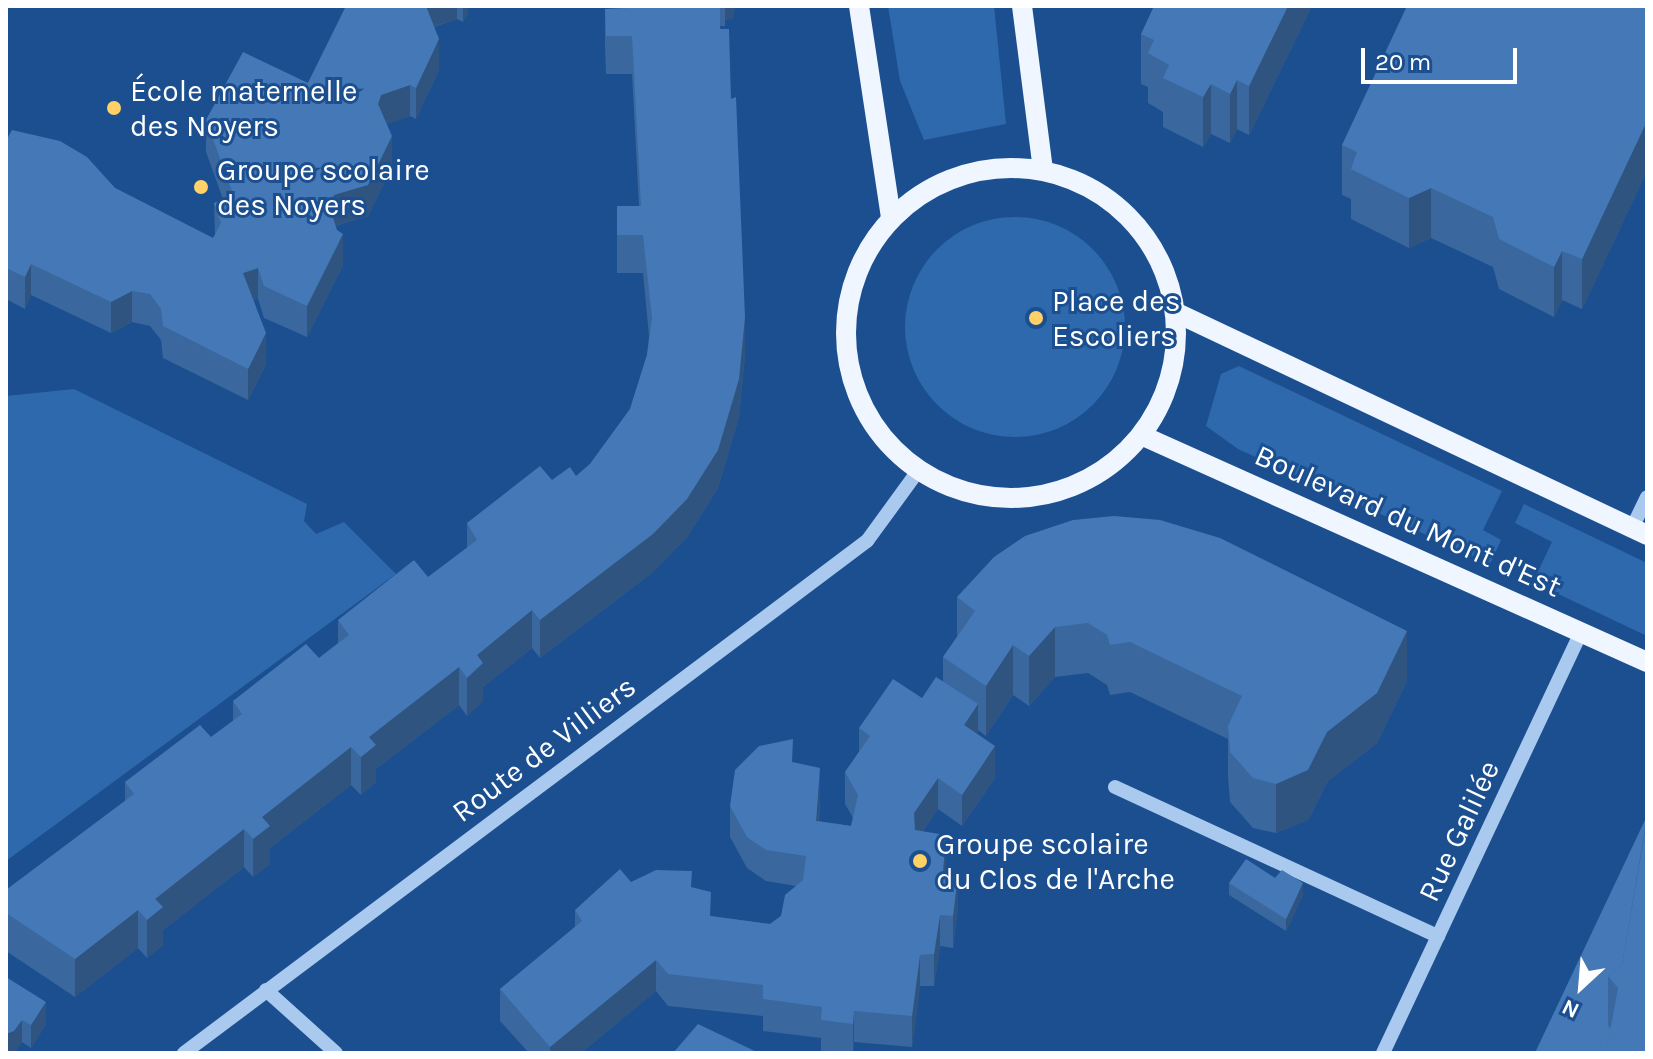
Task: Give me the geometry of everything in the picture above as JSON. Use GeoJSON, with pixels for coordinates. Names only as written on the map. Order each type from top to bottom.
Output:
{"type":"FeatureCollection","features":[{"type":"Feature","properties":{"kind":"main road"},"geometry":{"type":"LineString","coordinates":[[859,6],[891,217]]}},
{"type":"Feature","properties":{"kind":"main road"},"geometry":{"type":"LineString","coordinates":[[1022,6],[1043,170]]}},
{"type":"Feature","properties":{"kind":"main road"},"geometry":{"type":"LineString","coordinates":[[988,168],[1043,170],[1092,188],[1133,219],[1162,263],[1177,313],[1172,377],[1143,436],[1096,477],[1037,498],[975,495],[918,471],[876,431],[849,364],[845,321],[859,265],[891,217],[935,184],[988,168]]}},
{"type":"Feature","properties":{"kind":"main road"},"geometry":{"type":"LineString","coordinates":[[1177,313],[1639,531]]}},
{"type":"Feature","properties":{"kind":"main road","name":"Boulevard du Mont d'Est"},"geometry":{"type":"LineString","coordinates":[[1143,436],[1647,662]]}},
{"type":"Feature","properties":{"kind":"street","name":"Route de Villiers"},"geometry":{"type":"LineString","coordinates":[[184,1053],[867,541],[918,471]]}},
{"type":"Feature","properties":{"kind":"street"},"geometry":{"type":"LineString","coordinates":[[1639,531],[1647,497]]}},
{"type":"Feature","properties":{"kind":"street","name":"Rue Galilée"},"geometry":{"type":"LineString","coordinates":[[1383,1053],[1582,631]]}},
{"type":"Feature","properties":{"kind":"street"},"geometry":{"type":"LineString","coordinates":[[1115,787],[1438,936]]}},
{"type":"Feature","properties":{"kind":"street"},"geometry":{"type":"LineString","coordinates":[[266,990],[336,1053]]}},
{"type":"Feature","properties":{"kind":"shaded area"},"geometry":{"type":"Polygon","coordinates":[[[888,6],[994,6],[1006,124],[924,140],[900,81],[888,6]]]}},
{"type":"Feature","properties":{"kind":"shaded area"},"geometry":{"type":"Polygon","coordinates":[[[1015,217],[1057,225],[1093,249],[1117,285],[1125,327],[1117,369],[1093,405],[1057,429],[1015,437],[973,429],[937,405],[913,369],[905,327],[913,285],[937,249],[973,225],[1015,217]]]}},
{"type":"Feature","properties":{"kind":"shaded area"},"geometry":{"type":"Polygon","coordinates":[[[1239,366],[1502,491],[1483,530],[1501,540],[1490,564],[1238,449],[1206,426],[1221,374],[1239,366]]]}},
{"type":"Feature","properties":{"kind":"shaded area"},"geometry":{"type":"Polygon","coordinates":[[[74,389],[307,504],[304,521],[316,534],[344,522],[396,574],[6,861],[6,396],[74,389]]]}},
{"type":"Feature","properties":{"kind":"shaded area"},"geometry":{"type":"Polygon","coordinates":[[[1524,504],[1647,563],[1647,636],[1533,582],[1552,542],[1515,523],[1524,504]]]}},
{"type":"Feature","properties":{"kind":"building"},"geometry":{"type":"Polygon","coordinates":[[[346,6],[426,6],[439,39],[416,88],[410,85],[381,95],[378,104],[392,136],[368,185],[334,195],[329,205],[337,230],[343,234],[307,306],[264,286],[258,268],[243,273],[266,333],[248,369],[163,326],[161,309],[150,294],[132,291],[111,302],[31,264],[25,277],[6,268],[6,138],[12,130],[60,141],[87,157],[115,188],[213,238],[221,223],[214,203],[233,194],[206,120],[243,52],[308,83],[346,6]]]}},
{"type":"Feature","properties":{"kind":"building"},"geometry":{"type":"Polygon","coordinates":[[[720,6],[720,29],[729,29],[731,99],[736,97],[745,317],[739,379],[718,450],[687,499],[653,534],[540,620],[532,610],[477,655],[483,663],[467,678],[459,667],[369,737],[376,745],[361,757],[351,747],[262,817],[270,826],[253,839],[244,829],[155,899],[163,907],[147,920],[138,910],[75,959],[6,913],[6,890],[134,794],[125,782],[200,725],[211,737],[242,714],[233,701],[306,644],[319,658],[349,635],[338,620],[414,560],[428,577],[477,540],[467,523],[540,466],[552,480],[570,467],[576,476],[590,464],[630,409],[647,355],[652,318],[643,235],[617,235],[617,206],[641,206],[632,36],[606,36],[605,9],[720,6]]]}},
{"type":"Feature","properties":{"kind":"building"},"geometry":{"type":"Polygon","coordinates":[[[1154,6],[1288,6],[1249,86],[1237,80],[1230,94],[1211,84],[1203,97],[1163,78],[1169,65],[1148,53],[1154,40],[1141,34],[1154,6]]]}},
{"type":"Feature","properties":{"kind":"building"},"geometry":{"type":"Polygon","coordinates":[[[1407,6],[1647,6],[1647,121],[1582,259],[1562,251],[1554,267],[1499,239],[1493,217],[1431,188],[1409,198],[1351,169],[1357,152],[1342,145],[1407,6]]]}},
{"type":"Feature","properties":{"kind":"building"},"geometry":{"type":"Polygon","coordinates":[[[1114,516],[1160,520],[1220,538],[1407,631],[1377,693],[1327,732],[1308,770],[1276,784],[1253,778],[1230,752],[1228,726],[1242,696],[1130,642],[1110,645],[1107,635],[1088,623],[1055,627],[1029,656],[1013,645],[986,686],[943,657],[975,611],[957,597],[994,557],[1025,536],[1073,520],[1114,516]]]}},
{"type":"Feature","properties":{"kind":"building"},"geometry":{"type":"Polygon","coordinates":[[[936,677],[978,704],[964,725],[995,746],[962,795],[938,778],[914,813],[915,830],[946,835],[943,872],[958,876],[953,916],[940,915],[934,954],[920,955],[912,1016],[854,1011],[853,1024],[821,1020],[822,1007],[763,999],[763,985],[668,974],[656,960],[550,1047],[500,989],[582,921],[575,910],[620,869],[631,882],[656,870],[692,871],[691,887],[711,892],[710,916],[770,924],[781,916],[785,895],[803,880],[806,856],[766,850],[747,837],[730,806],[735,770],[759,746],[793,739],[792,762],[820,768],[816,821],[851,826],[858,795],[845,772],[870,736],[859,728],[893,679],[922,698],[936,677]]]}},
{"type":"Feature","properties":{"kind":"building"},"geometry":{"type":"Polygon","coordinates":[[[1647,816],[1622,965],[1608,976],[1608,1026],[1611,1029],[1606,1053],[1535,1053],[1647,816]]]}},
{"type":"Feature","properties":{"kind":"building"},"geometry":{"type":"Polygon","coordinates":[[[1647,820],[1647,1053],[1606,1053],[1618,988],[1608,976],[1622,965],[1647,820]]]}},
{"type":"Feature","properties":{"kind":"building"},"geometry":{"type":"Polygon","coordinates":[[[1246,859],[1275,878],[1282,870],[1303,883],[1286,919],[1229,883],[1246,859]]]}},
{"type":"Feature","properties":{"kind":"building"},"geometry":{"type":"Polygon","coordinates":[[[6,977],[46,1002],[31,1025],[22,1020],[14,1031],[6,1034],[6,977]]]}},
{"type":"Feature","properties":{"kind":"building"},"geometry":{"type":"Polygon","coordinates":[[[698,1024],[759,1053],[673,1053],[698,1024]]]}},
{"type":"Feature","properties":{"kind":"place","name":"École maternelle des Noyers"},"geometry":{"type":"Point","coordinates":[114,108]}},
{"type":"Feature","properties":{"kind":"place","name":"Groupe scolaire des Noyers"},"geometry":{"type":"Point","coordinates":[201,187]}},
{"type":"Feature","properties":{"kind":"place","name":"Place des Escoliers"},"geometry":{"type":"Point","coordinates":[1036,318]}},
{"type":"Feature","properties":{"kind":"place","name":"Groupe scolaire du Clos de l'Arche"},"geometry":{"type":"Point","coordinates":[920,861]}}]}
